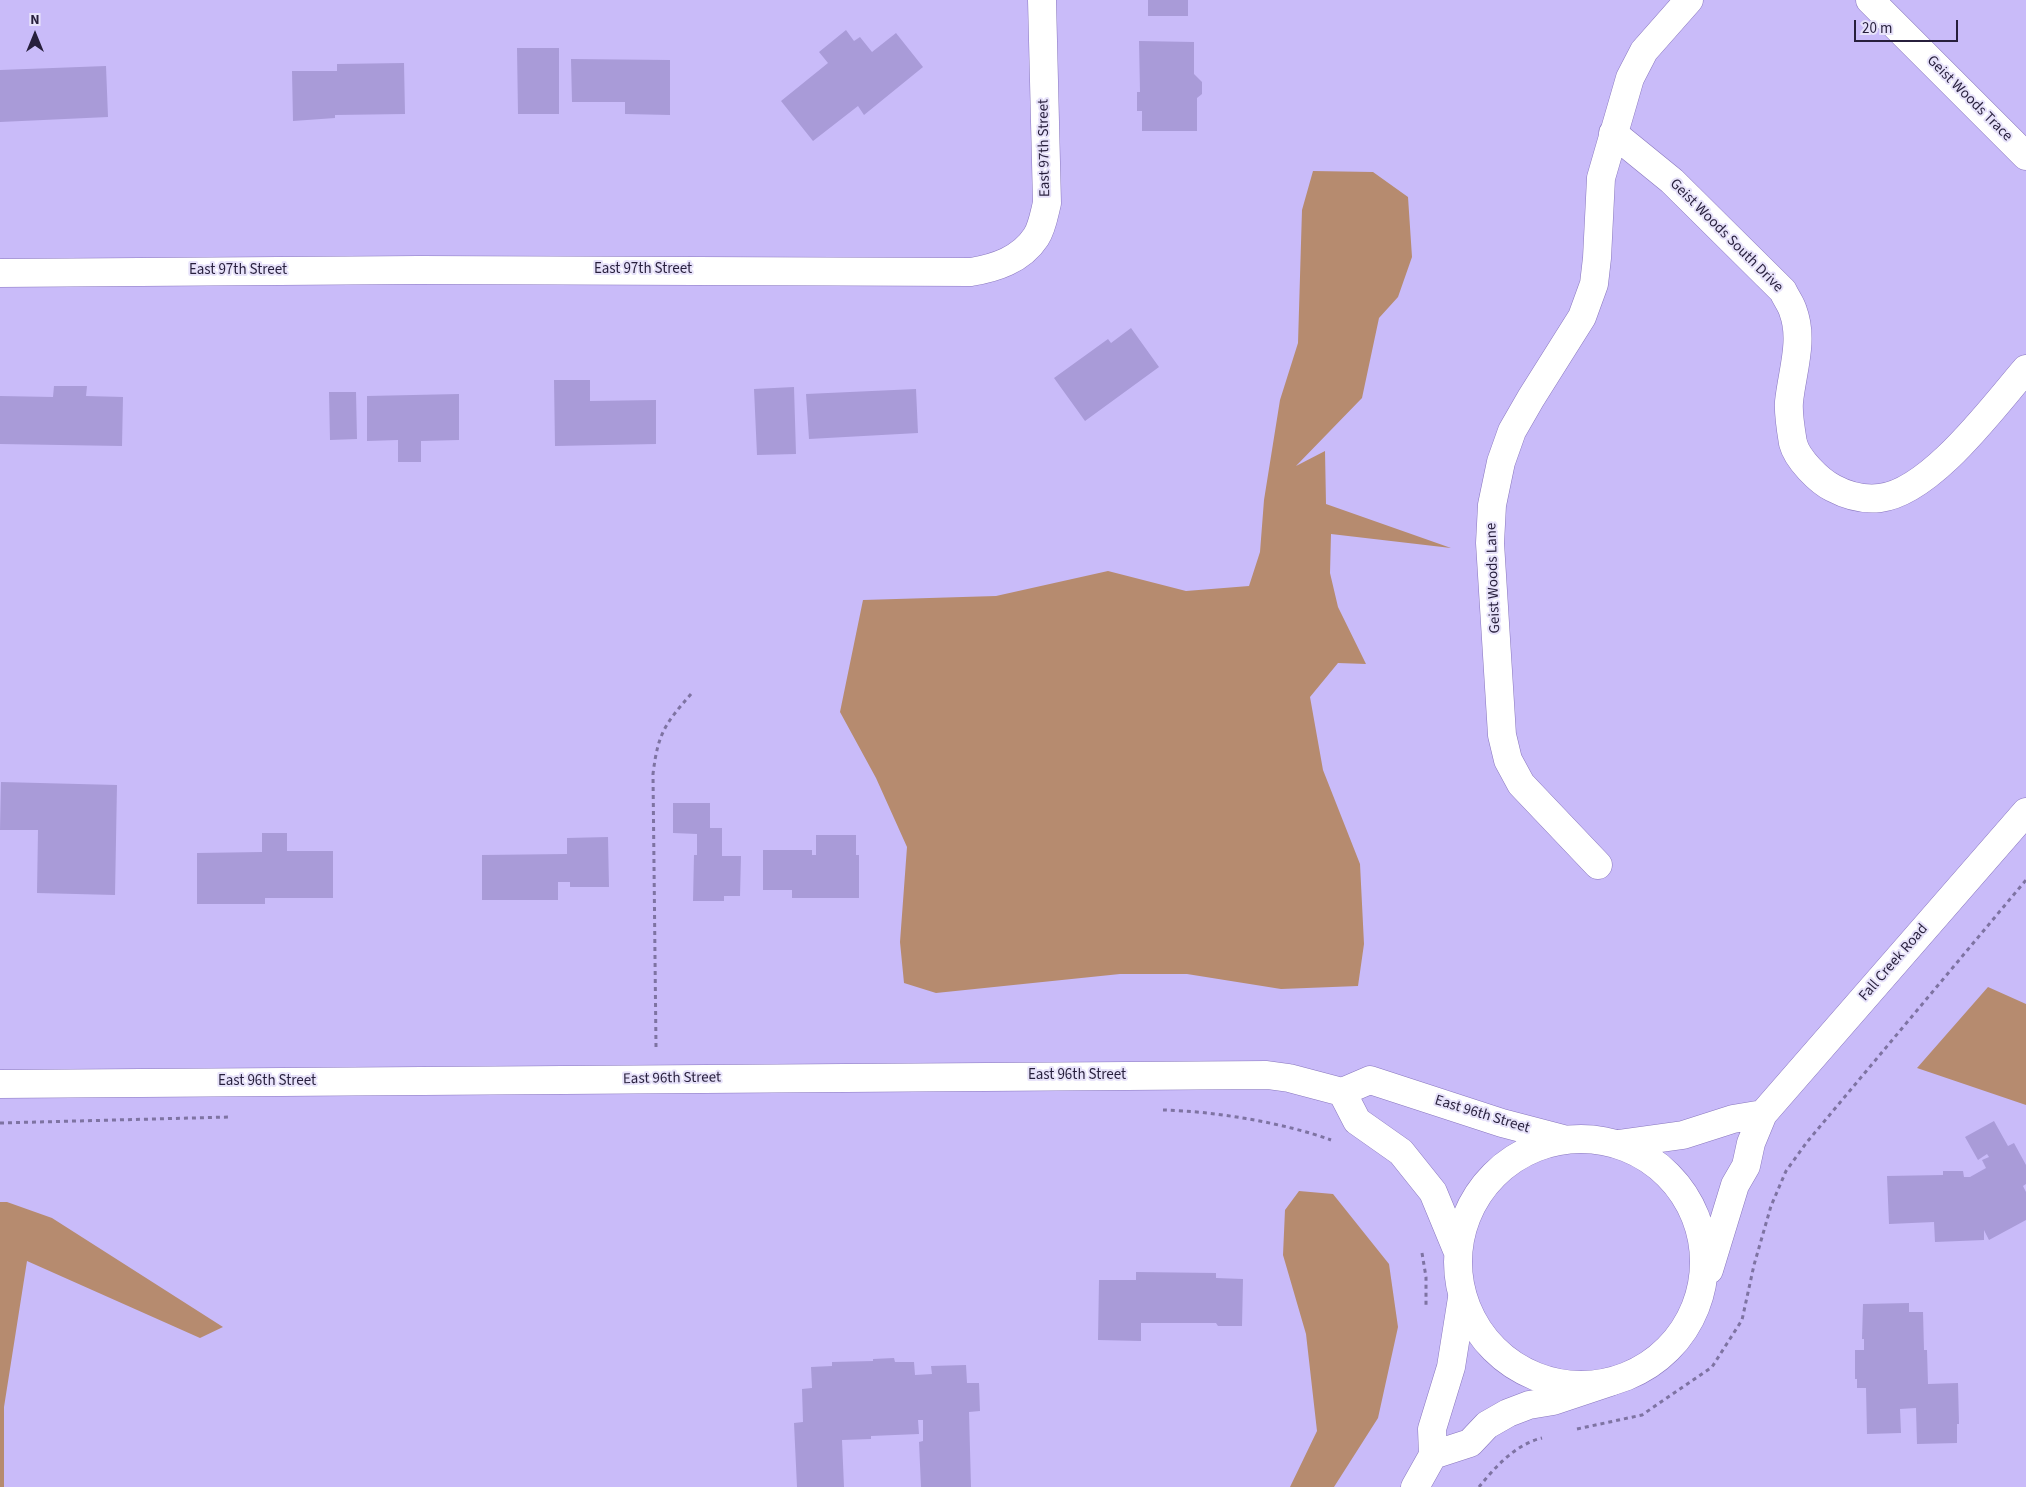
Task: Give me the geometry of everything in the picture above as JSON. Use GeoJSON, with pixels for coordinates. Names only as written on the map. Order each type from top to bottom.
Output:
{"type":"FeatureCollection","features":[{"type":"Feature","properties":{"kind":"main road","name":"East 97th Street"},"geometry":{"type":"LineString","coordinates":[[0,273],[419,270],[971,272],[992,269],[1008,262],[1029,246],[1042,224],[1047,203],[1042,0]]}},
{"type":"Feature","properties":{"kind":"main road","name":"Geist Woods Lane"},"geometry":{"type":"LineString","coordinates":[[1598,865],[1522,784],[1508,760],[1502,735],[1490,543],[1492,505],[1501,462],[1512,431],[1582,317],[1594,284],[1598,258],[1601,178],[1630,78],[1644,51],[1674,14],[1689,0]]}},
{"type":"Feature","properties":{"kind":"main road","name":"Geist Woods Trace"},"geometry":{"type":"LineString","coordinates":[[1870,0],[2026,156]]}},
{"type":"Feature","properties":{"kind":"main road","name":"Geist Woods South Drive"},"geometry":{"type":"LineString","coordinates":[[1613,133],[1672,181],[1783,291],[1794,312],[1797,331],[1797,355],[1788,404],[1794,445],[1805,463],[1825,484],[1851,497],[1880,498],[1906,490],[1926,477],[1960,444],[2026,369]]}},
{"type":"Feature","properties":{"kind":"main road","name":"Fall Creek Road"},"geometry":{"type":"LineString","coordinates":[[1700,1296],[1721,1237],[1735,1186],[1746,1166],[1751,1143],[1763,1114],[2026,812]]}},
{"type":"Feature","properties":{"kind":"main road","name":"East 96th Street"},"geometry":{"type":"LineString","coordinates":[[0,1084],[1267,1075],[1289,1078],[1342,1092],[1370,1080],[1502,1123],[1567,1140]]}},
{"type":"Feature","properties":{"kind":"main road"},"geometry":{"type":"LineString","coordinates":[[1342,1092],[1357,1121],[1401,1152],[1433,1192],[1457,1250]]}},
{"type":"Feature","properties":{"kind":"main road"},"geometry":{"type":"LineString","coordinates":[[1617,1144],[1683,1135],[1733,1120],[1763,1114]]}},
{"type":"Feature","properties":{"kind":"main road"},"geometry":{"type":"LineString","coordinates":[[1433,1455],[1470,1443],[1487,1426],[1508,1413],[1529,1405],[1553,1401],[1635,1374],[1657,1360],[1676,1342],[1690,1320],[1700,1296],[1705,1269],[1703,1242],[1696,1215],[1682,1192],[1665,1171],[1642,1155],[1617,1144],[1584,1139],[1567,1140],[1544,1145],[1522,1154],[1501,1167],[1484,1184],[1471,1204],[1462,1227],[1457,1250],[1457,1274],[1462,1298],[1472,1323],[1488,1344],[1515,1367],[1531,1376],[1556,1384],[1583,1386],[1610,1382]]}},
{"type":"Feature","properties":{"kind":"main road"},"geometry":{"type":"LineString","coordinates":[[1415,1487],[1433,1455],[1432,1429],[1451,1368],[1462,1298]]}},
{"type":"Feature","properties":{"kind":"path"},"geometry":{"type":"LineString","coordinates":[[656,1079],[653,774],[656,749],[666,723],[690,694]]}},
{"type":"Feature","properties":{"kind":"path"},"geometry":{"type":"LineString","coordinates":[[1568,1431],[1642,1415],[1712,1368],[1742,1320],[1754,1265],[1771,1206],[1786,1171],[1806,1142],[2026,880]]}},
{"type":"Feature","properties":{"kind":"path"},"geometry":{"type":"LineString","coordinates":[[1154,1110],[1240,1118],[1310,1132],[1335,1142]]}},
{"type":"Feature","properties":{"kind":"path"},"geometry":{"type":"LineString","coordinates":[[0,1122],[237,1116]]}},
{"type":"Feature","properties":{"kind":"path"},"geometry":{"type":"LineString","coordinates":[[1422,1252],[1426,1277],[1426,1312]]}},
{"type":"Feature","properties":{"kind":"path"},"geometry":{"type":"LineString","coordinates":[[1479,1487],[1498,1464],[1533,1440],[1550,1436]]}},
{"type":"Feature","properties":{"kind":"shaded area"},"geometry":{"type":"Polygon","coordinates":[[[1313,171],[1373,172],[1408,197],[1412,257],[1398,297],[1379,318],[1362,398],[1296,466],[1325,451],[1326,504],[1451,548],[1331,534],[1330,573],[1338,607],[1366,664],[1338,663],[1310,697],[1323,770],[1360,864],[1364,944],[1358,986],[1281,989],[1187,974],[1120,974],[936,993],[904,983],[900,942],[907,847],[876,778],[840,712],[863,600],[996,596],[1108,571],[1186,591],[1249,586],[1260,552],[1264,500],[1280,400],[1298,343],[1302,210],[1313,171]]]}},
{"type":"Feature","properties":{"kind":"shaded area"},"geometry":{"type":"Polygon","coordinates":[[[1988,987],[2026,1004],[2026,1105],[1917,1068],[1988,987]]]}},
{"type":"Feature","properties":{"kind":"shaded area"},"geometry":{"type":"Polygon","coordinates":[[[1299,1191],[1333,1194],[1389,1264],[1398,1327],[1378,1418],[1334,1487],[1290,1487],[1317,1431],[1306,1334],[1283,1255],[1285,1210],[1299,1191]]]}},
{"type":"Feature","properties":{"kind":"shaded area"},"geometry":{"type":"Polygon","coordinates":[[[0,1202],[7,1202],[52,1218],[223,1327],[200,1338],[27,1261],[4,1407],[4,1487],[0,1487],[0,1202]]]}},
{"type":"Feature","properties":{"kind":"building"},"geometry":{"type":"Polygon","coordinates":[[[1148,0],[1188,0],[1188,16],[1148,16],[1148,0]]]}},
{"type":"Feature","properties":{"kind":"building"},"geometry":{"type":"Polygon","coordinates":[[[846,30],[854,41],[860,37],[872,52],[896,33],[923,67],[864,115],[858,106],[813,141],[781,101],[828,63],[819,52],[846,30]]]}},
{"type":"Feature","properties":{"kind":"building"},"geometry":{"type":"Polygon","coordinates":[[[1139,41],[1194,42],[1194,74],[1202,82],[1202,94],[1197,98],[1197,131],[1142,131],[1142,111],[1137,111],[1137,92],[1140,92],[1139,41]]]}},
{"type":"Feature","properties":{"kind":"building"},"geometry":{"type":"Polygon","coordinates":[[[517,48],[559,48],[559,114],[518,114],[517,48]]]}},
{"type":"Feature","properties":{"kind":"building"},"geometry":{"type":"Polygon","coordinates":[[[571,59],[670,60],[670,115],[625,114],[625,102],[572,102],[571,59]]]}},
{"type":"Feature","properties":{"kind":"building"},"geometry":{"type":"Polygon","coordinates":[[[404,63],[405,114],[335,115],[335,118],[293,121],[292,71],[337,71],[337,64],[404,63]]]}},
{"type":"Feature","properties":{"kind":"building"},"geometry":{"type":"Polygon","coordinates":[[[106,66],[108,117],[0,122],[0,70],[106,66]]]}},
{"type":"Feature","properties":{"kind":"building"},"geometry":{"type":"Polygon","coordinates":[[[1131,328],[1159,367],[1085,421],[1054,378],[1108,339],[1111,343],[1131,328]]]}},
{"type":"Feature","properties":{"kind":"building"},"geometry":{"type":"Polygon","coordinates":[[[554,380],[590,380],[590,401],[656,400],[656,444],[555,446],[554,380]]]}},
{"type":"Feature","properties":{"kind":"building"},"geometry":{"type":"Polygon","coordinates":[[[54,386],[87,386],[86,396],[123,397],[122,446],[0,444],[0,396],[53,397],[54,386]]]}},
{"type":"Feature","properties":{"kind":"building"},"geometry":{"type":"Polygon","coordinates":[[[794,387],[796,454],[757,455],[754,389],[794,387]]]}},
{"type":"Feature","properties":{"kind":"building"},"geometry":{"type":"Polygon","coordinates":[[[916,389],[918,433],[809,439],[806,394],[916,389]]]}},
{"type":"Feature","properties":{"kind":"building"},"geometry":{"type":"Polygon","coordinates":[[[329,392],[356,392],[357,439],[330,440],[329,392]]]}},
{"type":"Feature","properties":{"kind":"building"},"geometry":{"type":"Polygon","coordinates":[[[459,394],[459,440],[421,441],[421,462],[398,462],[398,440],[367,441],[367,396],[459,394]]]}},
{"type":"Feature","properties":{"kind":"building"},"geometry":{"type":"Polygon","coordinates":[[[1,782],[117,785],[115,895],[37,893],[38,830],[0,830],[1,782]]]}},
{"type":"Feature","properties":{"kind":"building"},"geometry":{"type":"Polygon","coordinates":[[[673,803],[710,803],[710,828],[722,828],[722,856],[741,856],[740,896],[724,896],[724,901],[693,901],[694,855],[697,855],[697,834],[673,833],[673,803]]]}},
{"type":"Feature","properties":{"kind":"building"},"geometry":{"type":"Polygon","coordinates":[[[262,833],[287,833],[287,851],[333,851],[333,898],[265,898],[265,904],[197,904],[197,853],[262,852],[262,833]]]}},
{"type":"Feature","properties":{"kind":"building"},"geometry":{"type":"Polygon","coordinates":[[[816,835],[856,835],[856,855],[859,855],[859,898],[792,898],[792,890],[763,890],[763,850],[812,850],[812,855],[816,855],[816,835]]]}},
{"type":"Feature","properties":{"kind":"building"},"geometry":{"type":"Polygon","coordinates":[[[608,837],[609,887],[570,887],[570,882],[558,882],[558,900],[482,900],[482,855],[567,854],[567,838],[608,837]]]}},
{"type":"Feature","properties":{"kind":"building"},"geometry":{"type":"Polygon","coordinates":[[[1994,1121],[2008,1146],[2014,1143],[2026,1165],[2026,1184],[2023,1186],[2026,1192],[2026,1220],[1989,1240],[1984,1230],[1984,1240],[1935,1242],[1934,1222],[1889,1224],[1887,1176],[1943,1175],[1943,1171],[1963,1171],[1964,1177],[1970,1177],[1986,1168],[1982,1160],[1989,1157],[1987,1154],[1978,1160],[1965,1137],[1994,1121]]]}},
{"type":"Feature","properties":{"kind":"building"},"geometry":{"type":"Polygon","coordinates":[[[1136,1272],[1216,1273],[1216,1278],[1243,1279],[1242,1326],[1218,1326],[1216,1323],[1141,1323],[1141,1341],[1098,1340],[1099,1280],[1136,1280],[1136,1272]]]}},
{"type":"Feature","properties":{"kind":"building"},"geometry":{"type":"Polygon","coordinates":[[[1909,1303],[1909,1312],[1923,1312],[1924,1350],[1927,1350],[1928,1384],[1958,1383],[1959,1424],[1957,1424],[1957,1443],[1917,1444],[1916,1408],[1900,1409],[1901,1433],[1867,1434],[1866,1388],[1857,1388],[1857,1379],[1855,1379],[1855,1350],[1864,1350],[1864,1339],[1862,1339],[1863,1304],[1909,1303]]]}},
{"type":"Feature","properties":{"kind":"building"},"geometry":{"type":"Polygon","coordinates":[[[894,1358],[895,1362],[914,1362],[915,1375],[932,1374],[931,1366],[966,1365],[967,1383],[979,1383],[980,1411],[969,1412],[971,1487],[921,1487],[919,1442],[923,1441],[923,1420],[918,1420],[919,1434],[871,1436],[871,1439],[842,1440],[844,1487],[797,1487],[794,1423],[803,1422],[802,1389],[812,1388],[811,1367],[832,1366],[832,1362],[873,1361],[873,1359],[894,1358]]]}}]}
